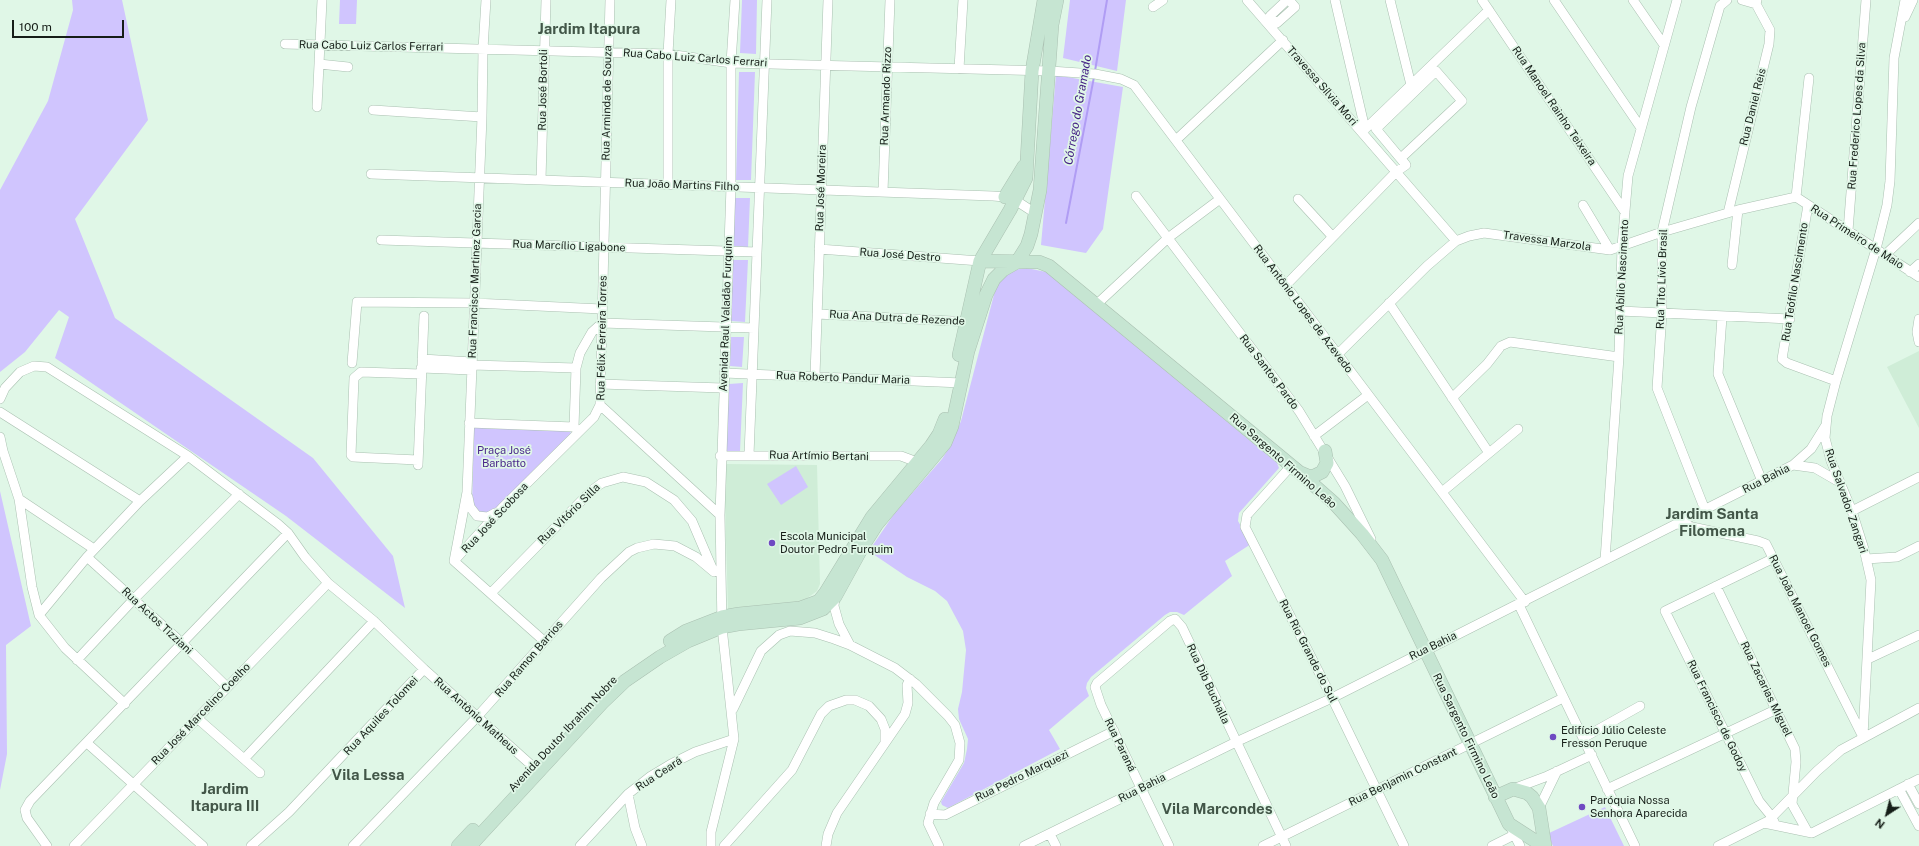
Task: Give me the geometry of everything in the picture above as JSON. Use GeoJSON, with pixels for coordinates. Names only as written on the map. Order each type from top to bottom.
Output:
{"type":"FeatureCollection","features":[{"type":"Feature","properties":{"kind":"main road"},"geometry":{"type":"LineString","coordinates":[[834,592],[872,517],[939,434],[944,421],[968,351],[980,261],[1006,201],[1026,178],[1032,71],[1044,0]]}},
{"type":"Feature","properties":{"kind":"main road"},"geometry":{"type":"LineString","coordinates":[[971,322],[994,279],[1003,270],[1017,262],[1027,246],[1031,234],[1040,190],[1050,71],[1052,26],[1057,0]]}},
{"type":"Feature","properties":{"kind":"main road"},"geometry":{"type":"LineString","coordinates":[[1039,23],[1052,26]]}},
{"type":"Feature","properties":{"kind":"main road","name":"Rua Sargento Firmino Leão"},"geometry":{"type":"LineString","coordinates":[[980,261],[1039,262],[1049,266],[1097,304],[1334,503],[1362,534],[1382,560],[1424,650],[1512,830]]}},
{"type":"Feature","properties":{"kind":"main road"},"geometry":{"type":"LineString","coordinates":[[722,622],[739,614],[800,608],[811,610],[823,609],[877,524],[945,443],[952,426],[957,382]]}},
{"type":"Feature","properties":{"kind":"main road"},"geometry":{"type":"LineString","coordinates":[[1295,469],[1308,476],[1319,475],[1327,463],[1325,451]]}},
{"type":"Feature","properties":{"kind":"main road"},"geometry":{"type":"LineString","coordinates":[[722,622],[787,626],[811,610]]}},
{"type":"Feature","properties":{"kind":"main road","name":"Avenida Doutor Ibrahim Nobre"},"geometry":{"type":"LineString","coordinates":[[470,846],[597,696],[621,673],[657,648],[686,632],[722,622]]}},
{"type":"Feature","properties":{"kind":"main road","name":"Avenida Doutor Ibrahim Nobre"},"geometry":{"type":"LineString","coordinates":[[458,846],[535,769]]}},
{"type":"Feature","properties":{"kind":"main road"},"geometry":{"type":"LineString","coordinates":[[1495,797],[1513,789],[1527,793],[1532,797],[1539,808],[1544,846]]}},
{"type":"Feature","properties":{"kind":"main road"},"geometry":{"type":"LineString","coordinates":[[1512,830],[1544,846]]}},
{"type":"Feature","properties":{"kind":"street"},"geometry":{"type":"LineString","coordinates":[[317,107],[322,0]]}},
{"type":"Feature","properties":{"kind":"street","name":"Rua Francisco Martinez Garcia"},"geometry":{"type":"LineString","coordinates":[[454,560],[467,492],[486,0]]}},
{"type":"Feature","properties":{"kind":"street","name":"Rua José Bortoli"},"geometry":{"type":"LineString","coordinates":[[541,180],[546,0]]}},
{"type":"Feature","properties":{"kind":"street","name":"Rua Arminda de Souza"},"geometry":{"type":"LineString","coordinates":[[605,182],[610,0]]}},
{"type":"Feature","properties":{"kind":"street"},"geometry":{"type":"LineString","coordinates":[[668,184],[668,54],[671,0]]}},
{"type":"Feature","properties":{"kind":"street","name":"Avenida Raul Valadão Furquim"},"geometry":{"type":"LineString","coordinates":[[711,846],[711,832],[734,739],[722,622],[720,586],[720,456],[731,186],[731,63],[735,0]]}},
{"type":"Feature","properties":{"kind":"street"},"geometry":{"type":"LineString","coordinates":[[749,455],[767,0]]}},
{"type":"Feature","properties":{"kind":"street","name":"Rua José Moreira"},"geometry":{"type":"LineString","coordinates":[[815,376],[828,0]]}},
{"type":"Feature","properties":{"kind":"street","name":"Rua Armando Rizzo"},"geometry":{"type":"LineString","coordinates":[[883,192],[890,0]]}},
{"type":"Feature","properties":{"kind":"street"},"geometry":{"type":"LineString","coordinates":[[959,70],[963,0]]}},
{"type":"Feature","properties":{"kind":"street"},"geometry":{"type":"LineString","coordinates":[[1037,0],[1039,23]]}},
{"type":"Feature","properties":{"kind":"street"},"geometry":{"type":"LineString","coordinates":[[1153,7],[1163,0]]}},
{"type":"Feature","properties":{"kind":"street","name":"Travessa Sílvia Mori"},"geometry":{"type":"LineString","coordinates":[[1247,0],[1364,130],[1396,172],[1456,241]]}},
{"type":"Feature","properties":{"kind":"street"},"geometry":{"type":"LineString","coordinates":[[1335,0],[1364,130]]}},
{"type":"Feature","properties":{"kind":"street"},"geometry":{"type":"LineString","coordinates":[[1390,0],[1412,85]]}},
{"type":"Feature","properties":{"kind":"street","name":"Rua Manoel Rainho Teixeira"},"geometry":{"type":"LineString","coordinates":[[1482,0],[1625,212]]}},
{"type":"Feature","properties":{"kind":"street"},"geometry":{"type":"LineString","coordinates":[[1554,0],[1641,128]]}},
{"type":"Feature","properties":{"kind":"street"},"geometry":{"type":"LineString","coordinates":[[1633,0],[1664,45]]}},
{"type":"Feature","properties":{"kind":"street","name":"Rua Abílio Nascimento"},"geometry":{"type":"LineString","coordinates":[[1605,560],[1619,357],[1622,246],[1628,176],[1677,0]]}},
{"type":"Feature","properties":{"kind":"street","name":"Rua Tito Lívio Brasil"},"geometry":{"type":"LineString","coordinates":[[1705,510],[1656,388],[1662,313],[1662,232],[1691,106],[1720,6],[1727,0]]}},
{"type":"Feature","properties":{"kind":"street"},"geometry":{"type":"LineString","coordinates":[[1742,0],[1756,2]]}},
{"type":"Feature","properties":{"kind":"street","name":"Rua Frederico Lopes da Silva"},"geometry":{"type":"LineString","coordinates":[[1848,231],[1866,0]]}},
{"type":"Feature","properties":{"kind":"street"},"geometry":{"type":"LineString","coordinates":[[1898,33],[1905,0]]}},
{"type":"Feature","properties":{"kind":"street"},"geometry":{"type":"LineString","coordinates":[[1898,33],[1913,0]]}},
{"type":"Feature","properties":{"kind":"street","name":"Rua Daniel Reis"},"geometry":{"type":"LineString","coordinates":[[1728,213],[1769,44],[1770,30],[1756,2]]}},
{"type":"Feature","properties":{"kind":"street"},"geometry":{"type":"LineString","coordinates":[[1364,130],[1489,10]]}},
{"type":"Feature","properties":{"kind":"street","name":"Rua Salvador Zangari"},"geometry":{"type":"LineString","coordinates":[[1863,737],[1871,595],[1870,580],[1852,511],[1831,461],[1825,438],[1826,425],[1836,381],[1876,250],[1887,205],[1890,181],[1894,58],[1898,33]]}},
{"type":"Feature","properties":{"kind":"street"},"geometry":{"type":"LineString","coordinates":[[1176,140],[1283,40]]}},
{"type":"Feature","properties":{"kind":"street","name":"Rua Cabo Luiz Carlos Ferrari"},"geometry":{"type":"LineString","coordinates":[[285,44],[668,54],[731,63],[959,70],[1050,71]]}},
{"type":"Feature","properties":{"kind":"street"},"geometry":{"type":"LineString","coordinates":[[319,64],[348,66]]}},
{"type":"Feature","properties":{"kind":"street","name":"Rua Antônio Lopes de Azevedo"},"geometry":{"type":"LineString","coordinates":[[1050,71],[1095,74],[1121,79],[1134,85],[1286,285],[1442,492],[1522,603],[1563,698],[1635,846]]}},
{"type":"Feature","properties":{"kind":"street"},"geometry":{"type":"LineString","coordinates":[[1286,285],[1332,236],[1396,172],[1406,165],[1376,129],[1436,71],[1462,101],[1401,158]]}},
{"type":"Feature","properties":{"kind":"street"},"geometry":{"type":"LineString","coordinates":[[1796,198],[1809,78]]}},
{"type":"Feature","properties":{"kind":"street"},"geometry":{"type":"LineString","coordinates":[[373,110],[482,117]]}},
{"type":"Feature","properties":{"kind":"street","name":"Rua João Martins Filho"},"geometry":{"type":"LineString","coordinates":[[371,174],[883,192],[1006,201]]}},
{"type":"Feature","properties":{"kind":"street","name":"Rua Félix Ferreira Torres"},"geometry":{"type":"LineString","coordinates":[[605,182],[600,405],[720,515]]}},
{"type":"Feature","properties":{"kind":"street","name":"Rua Santos Pardo"},"geometry":{"type":"LineString","coordinates":[[1136,196],[1299,411],[1325,451],[1345,486],[1382,560]]}},
{"type":"Feature","properties":{"kind":"street","name":"Travessa Marzola"},"geometry":{"type":"LineString","coordinates":[[1338,354],[1426,266],[1456,241],[1484,232],[1610,250],[1662,232],[1738,210],[1796,198]]}},
{"type":"Feature","properties":{"kind":"street","name":"Rua Primeiro de Maio"},"geometry":{"type":"LineString","coordinates":[[1796,198],[1919,277]]}},
{"type":"Feature","properties":{"kind":"street"},"geometry":{"type":"LineString","coordinates":[[1097,304],[1168,238],[1220,199]]}},
{"type":"Feature","properties":{"kind":"street"},"geometry":{"type":"LineString","coordinates":[[1298,199],[1332,236]]}},
{"type":"Feature","properties":{"kind":"street"},"geometry":{"type":"LineString","coordinates":[[1006,201],[1035,213]]}},
{"type":"Feature","properties":{"kind":"street","name":"Rua Teófilo Nascimento"},"geometry":{"type":"LineString","coordinates":[[1808,205],[1790,319],[1782,359],[1787,363],[1836,381]]}},
{"type":"Feature","properties":{"kind":"street"},"geometry":{"type":"LineString","coordinates":[[1583,206],[1610,250]]}},
{"type":"Feature","properties":{"kind":"street"},"geometry":{"type":"LineString","coordinates":[[1732,265],[1738,210]]}},
{"type":"Feature","properties":{"kind":"street"},"geometry":{"type":"LineString","coordinates":[[1885,255],[1919,223]]}},
{"type":"Feature","properties":{"kind":"street","name":"Rua Marcílio Ligabone"},"geometry":{"type":"LineString","coordinates":[[381,240],[757,252]]}},
{"type":"Feature","properties":{"kind":"street","name":"Rua José Destro"},"geometry":{"type":"LineString","coordinates":[[819,249],[980,261]]}},
{"type":"Feature","properties":{"kind":"street"},"geometry":{"type":"LineString","coordinates":[[1910,272],[1919,264]]}},
{"type":"Feature","properties":{"kind":"street"},"geometry":{"type":"LineString","coordinates":[[352,363],[357,302],[474,303],[602,310]]}},
{"type":"Feature","properties":{"kind":"street"},"geometry":{"type":"LineString","coordinates":[[1389,303],[1489,453]]}},
{"type":"Feature","properties":{"kind":"street"},"geometry":{"type":"LineString","coordinates":[[1620,311],[1790,319]]}},
{"type":"Feature","properties":{"kind":"street","name":"Rua Ana Dutra de Rezende"},"geometry":{"type":"LineString","coordinates":[[817,314],[971,322]]}},
{"type":"Feature","properties":{"kind":"street"},"geometry":{"type":"LineString","coordinates":[[424,316],[421,367],[418,463],[353,457],[351,455],[354,378],[361,372],[421,367],[472,366],[576,368]]}},
{"type":"Feature","properties":{"kind":"street"},"geometry":{"type":"LineString","coordinates":[[1722,317],[1718,374],[1762,481]]}},
{"type":"Feature","properties":{"kind":"street"},"geometry":{"type":"LineString","coordinates":[[1919,319],[1917,332],[1919,342]]}},
{"type":"Feature","properties":{"kind":"street"},"geometry":{"type":"LineString","coordinates":[[470,422],[577,429],[576,368],[580,353],[592,332],[602,323],[754,328]]}},
{"type":"Feature","properties":{"kind":"street"},"geometry":{"type":"LineString","coordinates":[[1452,398],[1487,364],[1501,346],[1510,342],[1619,357]]}},
{"type":"Feature","properties":{"kind":"street","name":"Rua Antônio Matheus"},"geometry":{"type":"LineString","coordinates":[[0,399],[5,388],[20,372],[34,366],[47,367],[188,456],[264,512],[288,534],[305,557],[328,582],[374,621],[424,669],[535,769]]}},
{"type":"Feature","properties":{"kind":"street","name":"Rua Roberto Pandur Maria"},"geometry":{"type":"LineString","coordinates":[[724,373],[957,382]]}},
{"type":"Feature","properties":{"kind":"street"},"geometry":{"type":"LineString","coordinates":[[600,384],[723,388]]}},
{"type":"Feature","properties":{"kind":"street"},"geometry":{"type":"LineString","coordinates":[[1314,436],[1368,395]]}},
{"type":"Feature","properties":{"kind":"street","name":"Rua José Scobosa"},"geometry":{"type":"LineString","coordinates":[[454,560],[577,429],[594,416],[600,405]]}},
{"type":"Feature","properties":{"kind":"street"},"geometry":{"type":"LineString","coordinates":[[0,412],[140,501]]}},
{"type":"Feature","properties":{"kind":"street","name":"Rua Bahia"},"geometry":{"type":"LineString","coordinates":[[1024,846],[1236,742],[1332,698],[1424,650],[1522,603],[1793,465],[1811,449],[1826,425]]}},
{"type":"Feature","properties":{"kind":"street"},"geometry":{"type":"LineString","coordinates":[[1442,492],[1518,430]]}},
{"type":"Feature","properties":{"kind":"street"},"geometry":{"type":"LineString","coordinates":[[0,437],[3,451],[20,499],[32,587],[39,615],[57,639],[77,660],[125,704]]}},
{"type":"Feature","properties":{"kind":"street"},"geometry":{"type":"LineString","coordinates":[[39,615],[94,549],[140,501],[188,456]]}},
{"type":"Feature","properties":{"kind":"street","name":"Rua Artímio Bertani"},"geometry":{"type":"LineString","coordinates":[[720,456],[901,456],[917,462]]}},
{"type":"Feature","properties":{"kind":"street"},"geometry":{"type":"LineString","coordinates":[[1793,465],[1815,468],[1841,483]]}},
{"type":"Feature","properties":{"kind":"street","name":"Rua Rio Grande do Sul"},"geometry":{"type":"LineString","coordinates":[[1295,469],[1247,515],[1245,527],[1332,698],[1404,846]]}},
{"type":"Feature","properties":{"kind":"street"},"geometry":{"type":"LineString","coordinates":[[1852,511],[1919,477]]}},
{"type":"Feature","properties":{"kind":"street","name":"Rua Vitório Silla"},"geometry":{"type":"LineString","coordinates":[[491,593],[591,490],[612,479],[628,478],[646,482],[674,500],[692,521],[714,572]]}},
{"type":"Feature","properties":{"kind":"street"},"geometry":{"type":"LineString","coordinates":[[467,492],[470,507],[477,516],[488,517],[502,508]]}},
{"type":"Feature","properties":{"kind":"street"},"geometry":{"type":"LineString","coordinates":[[77,660],[134,599],[239,494]]}},
{"type":"Feature","properties":{"kind":"street"},"geometry":{"type":"LineString","coordinates":[[20,499],[94,549]]}},
{"type":"Feature","properties":{"kind":"street","name":"Rua João Manoel Gomes"},"geometry":{"type":"LineString","coordinates":[[1678,524],[1766,544],[1863,737]]}},
{"type":"Feature","properties":{"kind":"street"},"geometry":{"type":"LineString","coordinates":[[47,846],[30,824],[25,810],[30,802],[288,534]]}},
{"type":"Feature","properties":{"kind":"street","name":"Rua Ramon Barrios"},"geometry":{"type":"LineString","coordinates":[[353,846],[477,717],[612,566],[629,552],[637,548],[654,544],[675,546],[696,557],[714,572],[720,586]]}},
{"type":"Feature","properties":{"kind":"street"},"geometry":{"type":"LineString","coordinates":[[675,546],[692,549],[704,547]]}},
{"type":"Feature","properties":{"kind":"street"},"geometry":{"type":"LineString","coordinates":[[1866,560],[1897,557],[1919,546]]}},
{"type":"Feature","properties":{"kind":"street","name":"Rua Actos Tizziani"},"geometry":{"type":"LineString","coordinates":[[87,557],[182,643],[226,686]]}},
{"type":"Feature","properties":{"kind":"street"},"geometry":{"type":"LineString","coordinates":[[1716,586],[1774,558]]}},
{"type":"Feature","properties":{"kind":"street"},"geometry":{"type":"LineString","coordinates":[[454,560],[544,641]]}},
{"type":"Feature","properties":{"kind":"street","name":"Rua José Marcelino Coelho"},"geometry":{"type":"LineString","coordinates":[[74,846],[226,686],[328,582]]}},
{"type":"Feature","properties":{"kind":"street","name":"Rua Francisco de Godoy"},"geometry":{"type":"LineString","coordinates":[[1716,586],[1665,611],[1759,801],[1773,820]]}},
{"type":"Feature","properties":{"kind":"street","name":"Rua Zacarias Miguel"},"geometry":{"type":"LineString","coordinates":[[1716,586],[1795,749],[1796,762],[1792,796]]}},
{"type":"Feature","properties":{"kind":"street"},"geometry":{"type":"LineString","coordinates":[[834,592],[834,606],[839,624],[850,645]]}},
{"type":"Feature","properties":{"kind":"street","name":"Rua Dib Buchalla"},"geometry":{"type":"LineString","coordinates":[[1095,687],[1097,683],[1170,621],[1175,619],[1182,627],[1286,846]]}},
{"type":"Feature","properties":{"kind":"street"},"geometry":{"type":"LineString","coordinates":[[245,758],[374,621]]}},
{"type":"Feature","properties":{"kind":"street"},"geometry":{"type":"LineString","coordinates":[[732,710],[761,651],[787,626],[815,633],[850,645],[885,662],[910,679],[948,716],[955,725],[960,743],[959,760],[934,803],[928,823],[938,846]]}},
{"type":"Feature","properties":{"kind":"street"},"geometry":{"type":"LineString","coordinates":[[1868,659],[1919,635]]}},
{"type":"Feature","properties":{"kind":"street","name":"Rua Aquiles Tolomei"},"geometry":{"type":"LineString","coordinates":[[252,846],[289,812],[424,669]]}},
{"type":"Feature","properties":{"kind":"street"},"geometry":{"type":"LineString","coordinates":[[826,846],[828,834],[836,813],[905,714],[908,703],[907,685],[910,679]]}},
{"type":"Feature","properties":{"kind":"street","name":"Rua Paraná"},"geometry":{"type":"LineString","coordinates":[[1095,687],[1095,692],[1169,846]]}},
{"type":"Feature","properties":{"kind":"street","name":"Rua Benjamin Constant"},"geometry":{"type":"LineString","coordinates":[[1263,846],[1563,698]]}},
{"type":"Feature","properties":{"kind":"street"},"geometry":{"type":"LineString","coordinates":[[724,846],[792,770],[821,714],[829,706],[837,702],[850,700],[862,702],[869,706],[881,719],[885,729],[885,741]]}},
{"type":"Feature","properties":{"kind":"street"},"geometry":{"type":"LineString","coordinates":[[1583,738],[1640,706]]}},
{"type":"Feature","properties":{"kind":"street"},"geometry":{"type":"LineString","coordinates":[[1718,846],[1773,820],[1792,796],[1841,750],[1919,708]]}},
{"type":"Feature","properties":{"kind":"street"},"geometry":{"type":"LineString","coordinates":[[1608,789],[1775,710]]}},
{"type":"Feature","properties":{"kind":"street"},"geometry":{"type":"LineString","coordinates":[[197,718],[245,758],[260,773]]}},
{"type":"Feature","properties":{"kind":"street","name":"Rua Pedro Marquezi"},"geometry":{"type":"LineString","coordinates":[[930,814],[945,815],[1114,731]]}},
{"type":"Feature","properties":{"kind":"street","name":"Rua Ceará"},"geometry":{"type":"LineString","coordinates":[[580,846],[628,794],[651,776],[670,764],[695,752],[734,739]]}},
{"type":"Feature","properties":{"kind":"street"},"geometry":{"type":"LineString","coordinates":[[87,742],[203,846]]}},
{"type":"Feature","properties":{"kind":"street"},"geometry":{"type":"LineString","coordinates":[[1513,789],[1592,755]]}},
{"type":"Feature","properties":{"kind":"street"},"geometry":{"type":"LineString","coordinates":[[1539,808],[1557,771]]}},
{"type":"Feature","properties":{"kind":"street"},"geometry":{"type":"LineString","coordinates":[[1773,820],[1809,831],[1919,779]]}},
{"type":"Feature","properties":{"kind":"street"},"geometry":{"type":"LineString","coordinates":[[1908,784],[1919,804]]}},
{"type":"Feature","properties":{"kind":"street"},"geometry":{"type":"LineString","coordinates":[[1899,789],[1919,826]]}},
{"type":"Feature","properties":{"kind":"street"},"geometry":{"type":"LineString","coordinates":[[628,794],[635,828],[642,846]]}},
{"type":"Feature","properties":{"kind":"street"},"geometry":{"type":"LineString","coordinates":[[1792,796],[1792,804],[1809,831]]}},
{"type":"Feature","properties":{"kind":"street"},"geometry":{"type":"LineString","coordinates":[[1492,846],[1512,830]]}},
{"type":"Feature","properties":{"kind":"street","name":"Rua Sargento Firmino Leão"},"geometry":{"type":"LineString","coordinates":[[1512,830],[1520,846]]}},
{"type":"Feature","properties":{"kind":"street"},"geometry":{"type":"LineString","coordinates":[[1050,834],[1056,846]]}},
{"type":"Feature","properties":{"kind":"shaded area"},"geometry":{"type":"Polygon","coordinates":[[[1919,351],[1919,428],[1887,367],[1919,351]]]}},
{"type":"Feature","properties":{"kind":"shaded area","name":"Escola Municipal Doutor Pedro Furquim"},"geometry":{"type":"Polygon","coordinates":[[[727,464],[817,465],[820,584],[817,591],[806,599],[794,604],[728,610],[724,468],[727,464]]]}},
{"type":"Feature","properties":{"kind":"green space"},"geometry":{"type":"Polygon","coordinates":[[[72,0],[122,0],[148,120],[75,219],[115,318],[313,458],[393,556],[405,608],[286,516],[55,358],[69,317],[59,310],[25,352],[0,372],[0,190],[48,101],[73,10],[72,0]]]}},
{"type":"Feature","properties":{"kind":"green space"},"geometry":{"type":"Polygon","coordinates":[[[340,0],[357,0],[356,24],[339,24],[340,0]]]}},
{"type":"Feature","properties":{"kind":"green space"},"geometry":{"type":"Polygon","coordinates":[[[742,0],[757,0],[756,54],[740,53],[742,0]]]}},
{"type":"Feature","properties":{"kind":"green space"},"geometry":{"type":"Polygon","coordinates":[[[1070,0],[1126,0],[1117,71],[1063,58],[1070,0]]]}},
{"type":"Feature","properties":{"kind":"green space"},"geometry":{"type":"Polygon","coordinates":[[[739,72],[755,72],[751,180],[736,180],[739,72]]]}},
{"type":"Feature","properties":{"kind":"green space"},"geometry":{"type":"Polygon","coordinates":[[[1056,75],[1123,87],[1103,229],[1086,253],[1041,245],[1056,75]]]}},
{"type":"Feature","properties":{"kind":"green space"},"geometry":{"type":"Polygon","coordinates":[[[735,198],[750,198],[748,247],[733,246],[735,198]]]}},
{"type":"Feature","properties":{"kind":"green space"},"geometry":{"type":"Polygon","coordinates":[[[733,260],[748,260],[745,322],[731,321],[733,260]]]}},
{"type":"Feature","properties":{"kind":"green space"},"geometry":{"type":"Polygon","coordinates":[[[1027,268],[1046,272],[1277,463],[1279,468],[1239,513],[1238,521],[1251,544],[1225,561],[1232,576],[1184,615],[1177,612],[1170,612],[1165,615],[1091,677],[1086,688],[1089,696],[1049,730],[1060,749],[948,808],[942,805],[941,802],[964,763],[968,739],[959,719],[958,709],[962,692],[966,650],[963,631],[947,601],[935,591],[907,577],[873,554],[871,548],[894,514],[942,459],[952,443],[961,421],[996,287],[1006,271],[1027,268]]]}},
{"type":"Feature","properties":{"kind":"green space"},"geometry":{"type":"Polygon","coordinates":[[[731,337],[744,337],[742,367],[730,366],[731,337]]]}},
{"type":"Feature","properties":{"kind":"green space"},"geometry":{"type":"Polygon","coordinates":[[[743,383],[740,451],[726,451],[729,384],[743,383]]]}},
{"type":"Feature","properties":{"kind":"green space","name":"Praça José Barbatto"},"geometry":{"type":"Polygon","coordinates":[[[474,425],[570,430],[571,434],[496,508],[487,513],[483,513],[478,511],[472,505],[474,425]]]}},
{"type":"Feature","properties":{"kind":"green space"},"geometry":{"type":"Polygon","coordinates":[[[796,466],[808,487],[781,505],[767,484],[796,466]]]}},
{"type":"Feature","properties":{"kind":"green space"},"geometry":{"type":"Polygon","coordinates":[[[0,491],[31,626],[6,645],[7,754],[0,790],[0,491]]]}},
{"type":"Feature","properties":{"kind":"green space"},"geometry":{"type":"Polygon","coordinates":[[[1605,807],[1624,846],[1553,846],[1547,834],[1605,807]]]}},
{"type":"Feature","properties":{"kind":"waterway","name":"Córrego do Gramado"},"geometry":{"type":"LineString","coordinates":[[1095,71],[1107,0]]}},
{"type":"Feature","properties":{"kind":"waterway","name":"Córrego do Gramado"},"geometry":{"type":"LineString","coordinates":[[1066,223],[1094,77]]}},
{"type":"Feature","properties":{"kind":"place","name":"Escola Municipal Doutor Pedro Furquim"},"geometry":{"type":"Point","coordinates":[772,543]}},
{"type":"Feature","properties":{"kind":"place","name":"Edifício Júlio Celeste Fresson Peruque"},"geometry":{"type":"Point","coordinates":[1553,737]}},
{"type":"Feature","properties":{"kind":"place","name":"Paróquia Nossa Senhora Aparecida"},"geometry":{"type":"Point","coordinates":[1582,807]}},
{"type":"Feature","properties":{"kind":"district","name":"Jardim Itapura"},"geometry":{"type":"Point","coordinates":[589,29]}},
{"type":"Feature","properties":{"kind":"district","name":"Jardim Santa Filomena"},"geometry":{"type":"Point","coordinates":[1712,522]}},
{"type":"Feature","properties":{"kind":"district","name":"Vila Lessa"},"geometry":{"type":"Point","coordinates":[368,775]}},
{"type":"Feature","properties":{"kind":"district","name":"Jardim Itapura III"},"geometry":{"type":"Point","coordinates":[225,798]}},
{"type":"Feature","properties":{"kind":"district","name":"Vila Marcondes"},"geometry":{"type":"Point","coordinates":[1217,809]}}]}
